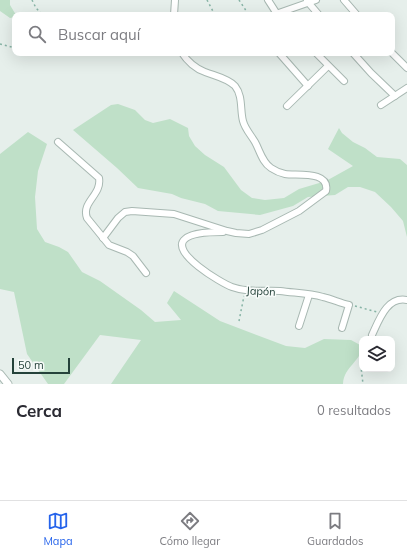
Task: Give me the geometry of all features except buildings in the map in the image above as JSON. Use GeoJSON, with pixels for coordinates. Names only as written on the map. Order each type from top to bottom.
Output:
{"type":"FeatureCollection","features":[{"type":"Feature","properties":{"kind":"street"},"geometry":{"type":"LineString","coordinates":[[174,12],[175,0]]}},
{"type":"Feature","properties":{"kind":"street"},"geometry":{"type":"LineString","coordinates":[[268,0],[277,12]]}},
{"type":"Feature","properties":{"kind":"street"},"geometry":{"type":"LineString","coordinates":[[283,12],[307,1],[316,0]]}},
{"type":"Feature","properties":{"kind":"street"},"geometry":{"type":"LineString","coordinates":[[344,0],[354,12]]}},
{"type":"Feature","properties":{"kind":"street"},"geometry":{"type":"LineString","coordinates":[[307,1],[316,12]]}},
{"type":"Feature","properties":{"kind":"street"},"geometry":{"type":"LineString","coordinates":[[103,238],[118,218],[125,212],[132,211],[174,214],[227,231],[249,234],[262,230],[299,211],[316,200],[326,191],[325,183],[322,179],[313,175],[284,174],[270,168],[260,154],[256,143],[244,125],[239,94],[235,87],[222,78],[197,69],[185,56]]}},
{"type":"Feature","properties":{"kind":"street"},"geometry":{"type":"LineString","coordinates":[[282,56],[308,86]]}},
{"type":"Feature","properties":{"kind":"street"},"geometry":{"type":"LineString","coordinates":[[319,56],[344,82]]}},
{"type":"Feature","properties":{"kind":"street"},"geometry":{"type":"LineString","coordinates":[[356,56],[371,73],[396,96]]}},
{"type":"Feature","properties":{"kind":"street"},"geometry":{"type":"LineString","coordinates":[[395,56],[407,68]]}},
{"type":"Feature","properties":{"kind":"street"},"geometry":{"type":"LineString","coordinates":[[287,106],[328,66]]}},
{"type":"Feature","properties":{"kind":"street"},"geometry":{"type":"LineString","coordinates":[[381,105],[407,88]]}},
{"type":"Feature","properties":{"kind":"street"},"geometry":{"type":"LineString","coordinates":[[58,142],[99,178],[100,184],[98,189],[86,207],[85,213],[87,218],[109,245],[113,248],[128,252],[146,273]]}},
{"type":"Feature","properties":{"kind":"street","name":"Japón"},"geometry":{"type":"LineString","coordinates":[[227,231],[203,232],[183,240],[182,248],[192,261],[205,272],[231,287],[245,291],[278,291],[309,295],[322,297],[349,305]]}},
{"type":"Feature","properties":{"kind":"street"},"geometry":{"type":"LineString","coordinates":[[299,326],[309,295]]}},
{"type":"Feature","properties":{"kind":"street"},"geometry":{"type":"LineString","coordinates":[[372,334],[383,313],[394,301],[399,299],[407,300]]}},
{"type":"Feature","properties":{"kind":"street"},"geometry":{"type":"LineString","coordinates":[[342,328],[349,305]]}},
{"type":"Feature","properties":{"kind":"street"},"geometry":{"type":"LineString","coordinates":[[0,374],[8,384]]}},
{"type":"Feature","properties":{"kind":"path"},"geometry":{"type":"LineString","coordinates":[[32,0],[40,12]]}},
{"type":"Feature","properties":{"kind":"path"},"geometry":{"type":"LineString","coordinates":[[207,0],[213,12]]}},
{"type":"Feature","properties":{"kind":"path"},"geometry":{"type":"LineString","coordinates":[[240,0],[247,12]]}},
{"type":"Feature","properties":{"kind":"path"},"geometry":{"type":"LineString","coordinates":[[0,44],[12,47]]}},
{"type":"Feature","properties":{"kind":"path"},"geometry":{"type":"LineString","coordinates":[[239,321],[245,291]]}},
{"type":"Feature","properties":{"kind":"path"},"geometry":{"type":"LineString","coordinates":[[349,305],[383,313]]}},
{"type":"Feature","properties":{"kind":"path"},"geometry":{"type":"LineString","coordinates":[[362,372],[363,384]]}},
{"type":"Feature","properties":{"kind":"green space"},"geometry":{"type":"Polygon","coordinates":[[[0,0],[10,0],[10,5],[14,12],[12,12],[12,18],[10,18],[0,11],[0,0]]]}},
{"type":"Feature","properties":{"kind":"green space"},"geometry":{"type":"Polygon","coordinates":[[[118,104],[135,110],[145,120],[153,123],[170,119],[188,128],[189,136],[195,146],[205,155],[224,167],[241,190],[252,198],[265,200],[284,198],[299,189],[326,181],[353,166],[328,149],[339,128],[342,133],[353,142],[365,148],[377,157],[400,159],[407,165],[407,237],[403,221],[391,207],[375,192],[360,187],[348,187],[335,195],[308,197],[293,206],[260,215],[218,211],[205,204],[181,198],[172,194],[138,188],[73,130],[111,105],[118,104]]]}},
{"type":"Feature","properties":{"kind":"green space"},"geometry":{"type":"Polygon","coordinates":[[[28,132],[47,144],[38,171],[35,197],[37,229],[45,242],[68,252],[82,272],[100,281],[141,310],[155,322],[181,320],[167,303],[174,291],[220,321],[286,346],[305,348],[324,339],[351,340],[359,344],[359,356],[346,373],[343,384],[111,384],[141,340],[100,335],[64,384],[48,384],[27,354],[14,292],[0,289],[0,154],[28,132]]]}}]}
